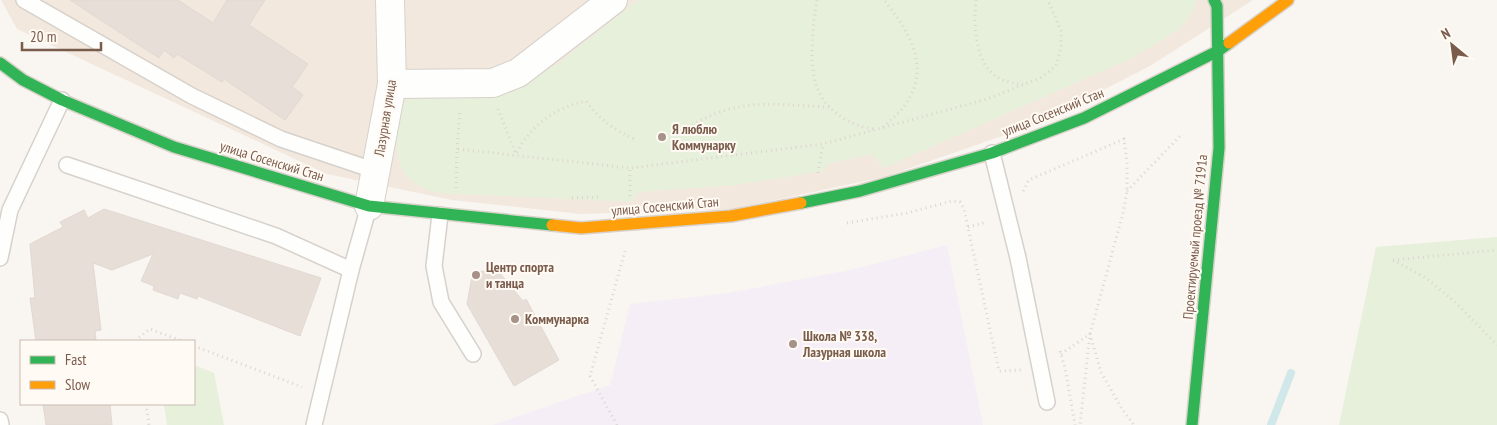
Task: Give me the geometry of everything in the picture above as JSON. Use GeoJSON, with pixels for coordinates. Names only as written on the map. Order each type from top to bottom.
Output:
{"type":"FeatureCollection","features":[{"type":"Feature","properties":{"kind":"street","name":"Лазурная улица"},"geometry":{"type":"LineString","coordinates":[[369,206],[392,84],[390,0]]}},
{"type":"Feature","properties":{"kind":"street"},"geometry":{"type":"LineString","coordinates":[[392,84],[469,85],[493,83],[506,79],[518,73],[613,0]]}},
{"type":"Feature","properties":{"kind":"street","name":"Проектируемый проезд № 7191а"},"geometry":{"type":"LineString","coordinates":[[1192,425],[1219,148],[1217,6],[1214,0]]}},
{"type":"Feature","properties":{"kind":"street","name":"улица Сосенский Стан"},"geometry":{"type":"LineString","coordinates":[[23,80],[62,100],[174,147],[369,206],[440,215],[581,228],[731,216],[860,191],[992,153],[1084,118],[1218,51],[1288,0]]}},
{"type":"Feature","properties":{"kind":"street"},"geometry":{"type":"LineString","coordinates":[[0,64],[23,80]]}},
{"type":"Feature","properties":{"kind":"street"},"geometry":{"type":"LineString","coordinates":[[0,77],[23,80]]}},
{"type":"Feature","properties":{"kind":"lane"},"geometry":{"type":"LineString","coordinates":[[24,0],[210,105],[281,139],[376,170]]}},
{"type":"Feature","properties":{"kind":"lane"},"geometry":{"type":"LineString","coordinates":[[0,258],[10,210],[62,100]]}},
{"type":"Feature","properties":{"kind":"lane"},"geometry":{"type":"LineString","coordinates":[[992,153],[1018,258],[1047,402]]}},
{"type":"Feature","properties":{"kind":"lane"},"geometry":{"type":"LineString","coordinates":[[67,165],[276,236],[351,270]]}},
{"type":"Feature","properties":{"kind":"lane"},"geometry":{"type":"LineString","coordinates":[[314,425],[351,270],[369,206]]}},
{"type":"Feature","properties":{"kind":"lane"},"geometry":{"type":"LineString","coordinates":[[440,215],[434,266],[441,302],[473,354]]}},
{"type":"Feature","properties":{"kind":"lane"},"geometry":{"type":"LineString","coordinates":[[0,420],[1,425]]}},
{"type":"Feature","properties":{"kind":"path"},"geometry":{"type":"LineString","coordinates":[[817,0],[812,46],[814,76],[819,92],[830,108],[840,117],[864,128],[876,129]]}},
{"type":"Feature","properties":{"kind":"path"},"geometry":{"type":"LineString","coordinates":[[882,127],[904,107],[912,94],[918,67],[916,53],[903,27],[884,0]]}},
{"type":"Feature","properties":{"kind":"path"},"geometry":{"type":"LineString","coordinates":[[976,0],[977,38],[986,67],[1002,80],[1024,86]]}},
{"type":"Feature","properties":{"kind":"path"},"geometry":{"type":"LineString","coordinates":[[457,149],[630,168],[823,144],[987,99],[1024,86],[1040,78],[1056,66],[1059,57],[1061,31],[1048,0]]}},
{"type":"Feature","properties":{"kind":"path"},"geometry":{"type":"LineString","coordinates":[[516,154],[528,133],[543,119],[566,106],[586,101],[607,124],[624,135],[637,140]]}},
{"type":"Feature","properties":{"kind":"path"},"geometry":{"type":"LineString","coordinates":[[495,102],[516,154]]}},
{"type":"Feature","properties":{"kind":"path"},"geometry":{"type":"LineString","coordinates":[[688,128],[715,114],[741,106],[758,104],[830,108]]}},
{"type":"Feature","properties":{"kind":"path"},"geometry":{"type":"LineString","coordinates":[[460,105],[456,188],[466,189]]}},
{"type":"Feature","properties":{"kind":"path"},"geometry":{"type":"LineString","coordinates":[[1127,191],[1180,136]]}},
{"type":"Feature","properties":{"kind":"path"},"geometry":{"type":"LineString","coordinates":[[1021,196],[1025,184],[1029,180],[1124,139],[1127,163],[1127,191],[1123,213],[1090,334],[1080,425]]}},
{"type":"Feature","properties":{"kind":"path"},"geometry":{"type":"LineString","coordinates":[[817,180],[823,144]]}},
{"type":"Feature","properties":{"kind":"path"},"geometry":{"type":"LineString","coordinates":[[621,196],[630,196],[630,168]]}},
{"type":"Feature","properties":{"kind":"path"},"geometry":{"type":"LineString","coordinates":[[564,197],[602,197]]}},
{"type":"Feature","properties":{"kind":"path"},"geometry":{"type":"LineString","coordinates":[[842,224],[907,213],[952,201],[960,202],[964,209],[999,371],[1040,369]]}},
{"type":"Feature","properties":{"kind":"path"},"geometry":{"type":"LineString","coordinates":[[617,425],[590,376],[633,224]]}},
{"type":"Feature","properties":{"kind":"path"},"geometry":{"type":"LineString","coordinates":[[1497,250],[1393,260],[1426,278],[1455,302],[1497,345]]}},
{"type":"Feature","properties":{"kind":"path"},"geometry":{"type":"LineString","coordinates":[[136,340],[150,329],[179,340]]}},
{"type":"Feature","properties":{"kind":"path"},"geometry":{"type":"LineString","coordinates":[[1061,354],[1090,334]]}},
{"type":"Feature","properties":{"kind":"path"},"geometry":{"type":"LineString","coordinates":[[1090,334],[1101,372],[1122,409],[1134,425]]}},
{"type":"Feature","properties":{"kind":"path"},"geometry":{"type":"LineString","coordinates":[[1058,345],[1065,368],[1075,425]]}},
{"type":"Feature","properties":{"kind":"path"},"geometry":{"type":"LineString","coordinates":[[195,346],[321,395]]}},
{"type":"Feature","properties":{"kind":"path"},"geometry":{"type":"LineString","coordinates":[[146,405],[149,425]]}},
{"type":"Feature","properties":{"kind":"shaded area"},"geometry":{"type":"Polygon","coordinates":[[[1,0],[1253,0],[1150,66],[1034,125],[884,177],[732,209],[581,214],[452,200],[327,174],[17,29],[1,0]]]}},
{"type":"Feature","properties":{"kind":"shaded area","name":"Школа № 338, Лазурная школа"},"geometry":{"type":"Polygon","coordinates":[[[947,245],[983,425],[492,425],[610,385],[630,304],[722,294],[850,270],[947,245]]]}},
{"type":"Feature","properties":{"kind":"green space"},"geometry":{"type":"Polygon","coordinates":[[[638,0],[1197,0],[1192,13],[1180,29],[1132,58],[884,168],[872,154],[828,164],[824,171],[736,185],[638,192],[633,202],[440,193],[420,186],[406,175],[399,160],[397,150],[396,120],[407,101],[416,93],[493,98],[555,66],[638,0]]]}},
{"type":"Feature","properties":{"kind":"green space"},"geometry":{"type":"Polygon","coordinates":[[[1497,237],[1497,425],[1339,425],[1376,247],[1497,237]]]}},
{"type":"Feature","properties":{"kind":"green space"},"geometry":{"type":"Polygon","coordinates":[[[195,365],[214,373],[224,425],[167,425],[164,405],[195,405],[195,365]]]}},
{"type":"Feature","properties":{"kind":"building"},"geometry":{"type":"Polygon","coordinates":[[[70,0],[178,0],[213,23],[227,0],[265,0],[249,25],[308,64],[292,87],[303,95],[285,120],[224,79],[222,82],[177,54],[174,58],[164,50],[159,58],[70,0]]]}},
{"type":"Feature","properties":{"kind":"building"},"geometry":{"type":"Polygon","coordinates":[[[104,209],[321,278],[300,336],[198,296],[197,299],[180,293],[178,299],[153,290],[154,286],[141,281],[153,254],[112,270],[93,263],[101,330],[95,331],[96,340],[36,340],[30,298],[35,298],[30,244],[63,227],[60,222],[84,210],[88,218],[104,209]]]}},
{"type":"Feature","properties":{"kind":"building"},"geometry":{"type":"Polygon","coordinates":[[[473,271],[499,272],[523,301],[526,299],[559,360],[514,386],[467,304],[473,271]]]}},
{"type":"Feature","properties":{"kind":"building"},"geometry":{"type":"Polygon","coordinates":[[[43,405],[110,405],[112,425],[46,425],[43,405]]]}},
{"type":"Feature","properties":{"kind":"waterway"},"geometry":{"type":"LineString","coordinates":[[1271,425],[1291,373]]}},
{"type":"Feature","properties":{"kind":"traffic: fast"},"geometry":{"type":"LineString","coordinates":[[1192,425],[1219,148],[1217,6],[1214,0]]}},
{"type":"Feature","properties":{"kind":"traffic: fast"},"geometry":{"type":"LineString","coordinates":[[801,203],[860,191],[992,153],[1084,118],[1218,51],[1229,43]]}},
{"type":"Feature","properties":{"kind":"traffic: fast"},"geometry":{"type":"LineString","coordinates":[[0,63],[23,80],[62,100],[174,147],[369,206],[552,225]]}},
{"type":"Feature","properties":{"kind":"traffic: slow"},"geometry":{"type":"LineString","coordinates":[[1229,43],[1288,0]]}},
{"type":"Feature","properties":{"kind":"traffic: slow"},"geometry":{"type":"LineString","coordinates":[[552,225],[581,228],[731,216],[801,203]]}},
{"type":"Feature","properties":{"kind":"place","name":"Я люблю Коммунарку"},"geometry":{"type":"Point","coordinates":[662,137]}},
{"type":"Feature","properties":{"kind":"place","name":"Центр спорта и танца"},"geometry":{"type":"Point","coordinates":[476,275]}},
{"type":"Feature","properties":{"kind":"place","name":"Коммунарка"},"geometry":{"type":"Point","coordinates":[515,319]}},
{"type":"Feature","properties":{"kind":"place","name":"Школа № 338, Лазурная школа"},"geometry":{"type":"Point","coordinates":[793,344]}}]}
